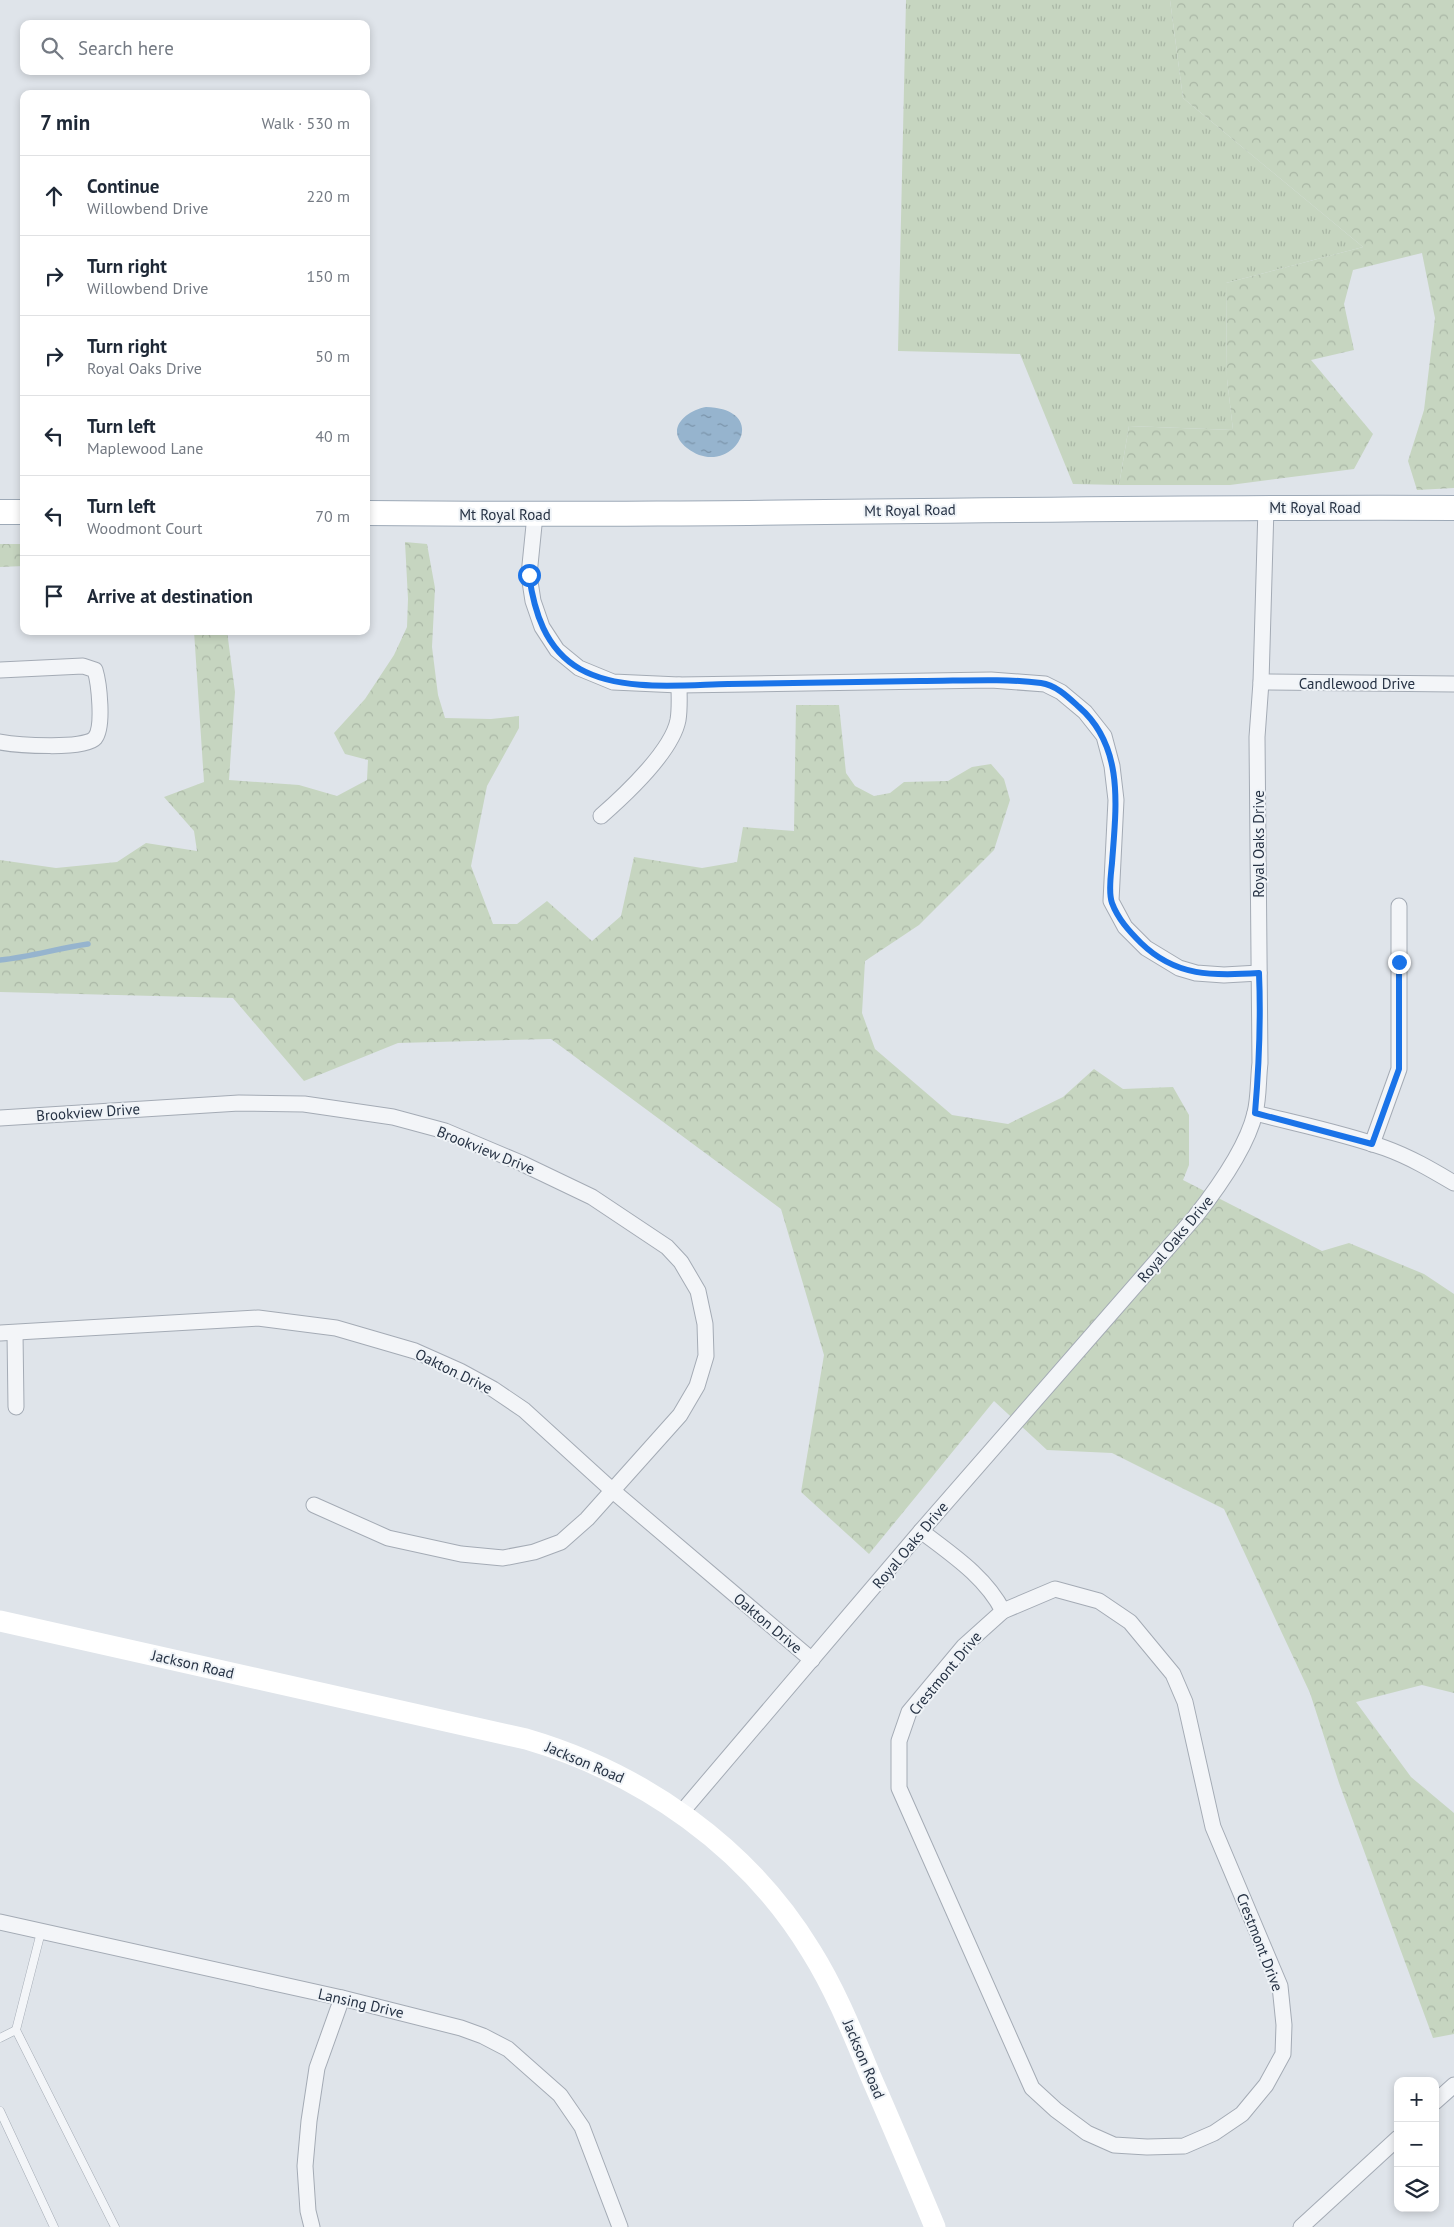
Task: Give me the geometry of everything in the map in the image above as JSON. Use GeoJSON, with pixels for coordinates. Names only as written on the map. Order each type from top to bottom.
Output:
{"type":"FeatureCollection","features":[{"type":"Feature","properties":{"kind":"main road","name":"Mt Royal Road"},"geometry":{"type":"LineString","coordinates":[[370,513],[535,515],[1266,506],[1454,508]]}},
{"type":"Feature","properties":{"kind":"main road"},"geometry":{"type":"LineString","coordinates":[[0,512],[20,512]]}},
{"type":"Feature","properties":{"kind":"street","name":"Royal Oaks Drive"},"geometry":{"type":"LineString","coordinates":[[681,1813],[920,1531],[1195,1217],[1214,1193],[1231,1165],[1255,1113],[1260,1062],[1261,1012],[1257,737],[1261,682],[1266,506]]}},
{"type":"Feature","properties":{"kind":"street"},"geometry":{"type":"LineString","coordinates":[[535,515],[529,575],[533,601],[542,627],[557,650],[579,668],[613,682],[679,685],[991,680],[1045,684],[1061,692],[1085,712],[1104,736],[1112,766],[1116,800],[1111,901],[1125,927],[1146,948],[1179,968],[1196,973],[1224,975],[1259,973]]}},
{"type":"Feature","properties":{"kind":"street"},"geometry":{"type":"LineString","coordinates":[[0,670],[83,666],[95,670],[99,682],[99,728],[94,738],[85,744],[16,745],[0,742]]}},
{"type":"Feature","properties":{"kind":"street","name":"Candlewood Drive"},"geometry":{"type":"LineString","coordinates":[[1261,682],[1454,684]]}},
{"type":"Feature","properties":{"kind":"street"},"geometry":{"type":"LineString","coordinates":[[601,816],[642,776],[670,739],[678,721],[679,685]]}},
{"type":"Feature","properties":{"kind":"street"},"geometry":{"type":"LineString","coordinates":[[1372,1144],[1399,1069],[1399,906]]}},
{"type":"Feature","properties":{"kind":"street","name":"Brookview Drive"},"geometry":{"type":"LineString","coordinates":[[0,1118],[239,1103],[304,1104],[392,1118],[445,1131],[521,1163],[592,1197],[659,1241],[681,1262],[698,1291],[705,1324],[706,1356],[697,1386],[680,1415],[587,1519],[561,1542],[534,1552],[503,1558],[461,1554],[388,1538],[314,1505]]}},
{"type":"Feature","properties":{"kind":"street"},"geometry":{"type":"LineString","coordinates":[[1255,1113],[1372,1144],[1405,1156],[1454,1183]]}},
{"type":"Feature","properties":{"kind":"street","name":"Oakton Drive"},"geometry":{"type":"LineString","coordinates":[[7,1333],[258,1318],[336,1328],[415,1351],[460,1371],[493,1389],[524,1410],[613,1491],[812,1660]]}},
{"type":"Feature","properties":{"kind":"street"},"geometry":{"type":"LineString","coordinates":[[7,1333],[16,1407]]}},
{"type":"Feature","properties":{"kind":"street"},"geometry":{"type":"LineString","coordinates":[[920,1531],[963,1563],[994,1594],[1002,1611]]}},
{"type":"Feature","properties":{"kind":"street","name":"Crestmont Drive"},"geometry":{"type":"LineString","coordinates":[[1054,1589],[1099,1601],[1130,1622],[1173,1674],[1185,1702],[1213,1827],[1280,1986],[1284,2025],[1283,2054],[1266,2085],[1254,2100],[1242,2114],[1214,2133],[1184,2146],[1147,2148],[1114,2145],[1087,2132],[1056,2110],[1032,2088],[898,1788],[899,1741],[909,1712],[964,1646],[1002,1611],[1054,1589]]}},
{"type":"Feature","properties":{"kind":"street","name":"Jackson Road"},"geometry":{"type":"LineString","coordinates":[[0,1621],[526,1739],[570,1753],[611,1772],[681,1813],[736,1859],[763,1887],[784,1912],[811,1950],[844,2012],[935,2227]]}},
{"type":"Feature","properties":{"kind":"street","name":"Lansing Drive"},"geometry":{"type":"LineString","coordinates":[[0,1922],[342,1998],[461,2028],[483,2036],[508,2049],[560,2095],[582,2127],[620,2227]]}},
{"type":"Feature","properties":{"kind":"street"},"geometry":{"type":"LineString","coordinates":[[312,2227],[308,2211],[305,2166],[309,2121],[317,2068],[342,1998]]}},
{"type":"Feature","properties":{"kind":"street"},"geometry":{"type":"LineString","coordinates":[[1439,2099],[1452,2090]]}},
{"type":"Feature","properties":{"kind":"street"},"geometry":{"type":"LineString","coordinates":[[1301,2227],[1318,2222],[1329,2202],[1394,2142]]}},
{"type":"Feature","properties":{"kind":"lane"},"geometry":{"type":"LineString","coordinates":[[41,1932],[16,2030],[115,2227]]}},
{"type":"Feature","properties":{"kind":"lane"},"geometry":{"type":"LineString","coordinates":[[0,2038],[16,2030]]}},
{"type":"Feature","properties":{"kind":"lane"},"geometry":{"type":"LineString","coordinates":[[0,2111],[54,2227]]}},
{"type":"Feature","properties":{"kind":"green space"},"geometry":{"type":"Polygon","coordinates":[[[906,0],[1170,0],[1183,98],[1363,247],[1226,283],[1227,379],[1233,430],[1129,426],[1119,485],[1073,484],[1020,354],[898,351],[906,0]]]}},
{"type":"Feature","properties":{"kind":"green space"},"geometry":{"type":"Polygon","coordinates":[[[1170,0],[1454,0],[1454,488],[1417,490],[1408,461],[1424,410],[1435,318],[1422,253],[1353,270],[1344,304],[1354,350],[1311,360],[1373,434],[1354,469],[1230,485],[1119,485],[1129,426],[1233,430],[1227,379],[1226,283],[1363,247],[1183,98],[1170,0]]]}},
{"type":"Feature","properties":{"kind":"green space"},"geometry":{"type":"Polygon","coordinates":[[[405,542],[427,544],[435,588],[432,647],[438,695],[445,718],[491,719],[519,716],[519,728],[487,786],[471,866],[493,924],[517,924],[547,901],[592,941],[621,916],[634,857],[702,868],[737,862],[743,827],[794,831],[796,705],[839,705],[846,773],[855,786],[874,796],[890,793],[904,782],[948,781],[972,767],[991,764],[1004,779],[1010,800],[994,850],[919,925],[865,961],[862,1013],[875,1049],[952,1115],[1008,1124],[1063,1097],[1094,1069],[1123,1089],[1173,1087],[1189,1115],[1189,1165],[1183,1180],[1322,1251],[1349,1243],[1424,1274],[1454,1294],[1454,1693],[1422,1685],[1356,1702],[1411,1777],[1454,1813],[1454,2034],[1433,2038],[1339,1783],[1310,1693],[1224,1509],[1112,1453],[1047,1450],[994,1401],[869,1554],[801,1492],[824,1355],[781,1209],[551,1039],[398,1043],[304,1081],[233,998],[0,992],[0,860],[56,868],[117,862],[146,843],[197,851],[194,831],[164,797],[204,782],[194,635],[228,635],[235,692],[229,780],[299,785],[337,796],[367,780],[368,760],[345,754],[334,733],[365,699],[394,655],[407,627],[408,599],[405,542]]]}},
{"type":"Feature","properties":{"kind":"green space"},"geometry":{"type":"Polygon","coordinates":[[[0,544],[20,544],[20,566],[0,567],[0,544]]]}},
{"type":"Feature","properties":{"kind":"water"},"geometry":{"type":"Polygon","coordinates":[[[706,407],[727,411],[739,419],[742,430],[739,441],[730,450],[718,456],[703,456],[687,448],[677,435],[677,428],[685,417],[698,409],[706,407]]]}},
{"type":"Feature","properties":{"kind":"waterway"},"geometry":{"type":"LineString","coordinates":[[0,960],[88,944]]}},
{"type":"Feature","properties":{"kind":"route"},"geometry":{"type":"LineString","coordinates":[[529,575],[533,601],[542,627],[557,650],[579,668],[613,682],[679,685],[991,680],[1045,684],[1061,692],[1085,712],[1104,736],[1112,766],[1116,800],[1111,901],[1125,927],[1146,948],[1179,968],[1196,973],[1224,975],[1259,973],[1261,1012],[1260,1062],[1255,1113],[1348,1136],[1372,1144],[1399,1069],[1399,962]]}}]}
